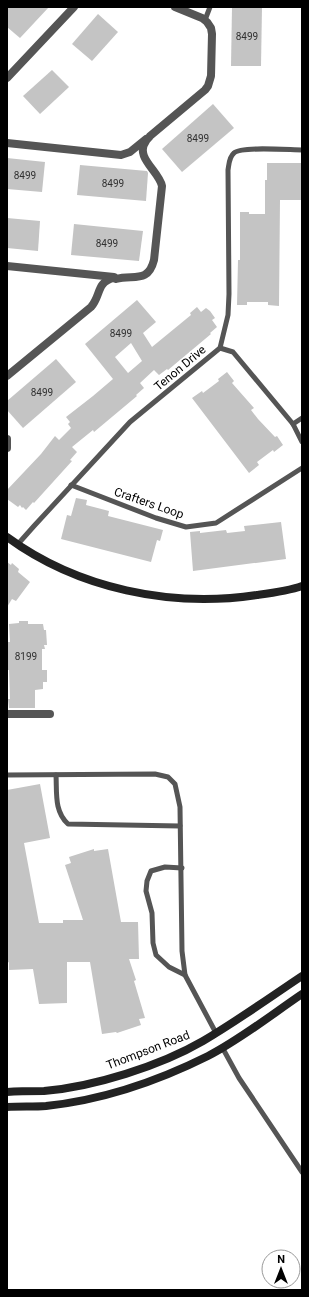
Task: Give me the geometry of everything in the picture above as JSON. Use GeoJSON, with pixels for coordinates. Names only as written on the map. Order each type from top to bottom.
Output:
{"type":"FeatureCollection","features":[{"type":"Feature","properties":{"kind":"street"},"geometry":{"type":"LineString","coordinates":[[7,78],[74,7]]}},
{"type":"Feature","properties":{"kind":"street"},"geometry":{"type":"LineString","coordinates":[[7,143],[121,155],[130,152],[150,136],[208,86],[211,76],[212,34],[209,25],[205,20],[175,7]]}},
{"type":"Feature","properties":{"kind":"street"},"geometry":{"type":"LineString","coordinates":[[7,376],[91,307],[95,302],[99,288],[104,282],[110,279],[139,277],[150,271],[154,260],[162,186],[160,179],[144,156],[144,146],[150,136]]}},
{"type":"Feature","properties":{"kind":"street"},"geometry":{"type":"LineString","coordinates":[[7,266],[118,278]]}},
{"type":"Feature","properties":{"kind":"street"},"geometry":{"type":"LineString","coordinates":[[7,440],[7,448]]}},
{"type":"Feature","properties":{"kind":"street"},"geometry":{"type":"LineString","coordinates":[[7,537],[51,564],[89,580],[145,595],[214,600],[267,594],[302,586]]}},
{"type":"Feature","properties":{"kind":"street"},"geometry":{"type":"LineString","coordinates":[[7,714],[50,714]]}},
{"type":"Feature","properties":{"kind":"street","name":"Thompson Road"},"geometry":{"type":"LineString","coordinates":[[7,1092],[44,1091],[81,1085],[127,1073],[169,1057],[202,1042],[302,976]]}},
{"type":"Feature","properties":{"kind":"street"},"geometry":{"type":"LineString","coordinates":[[7,1107],[45,1106],[84,1100],[140,1085],[181,1068],[222,1048],[302,994]]}},
{"type":"Feature","properties":{"kind":"street"},"geometry":{"type":"LineString","coordinates":[[216,1033],[222,1048]]}},
{"type":"Feature","properties":{"kind":"street"},"geometry":{"type":"LineString","coordinates":[[24,1091],[25,1106]]}},
{"type":"Feature","properties":{"kind":"lane"},"geometry":{"type":"LineString","coordinates":[[205,20],[210,7]]}},
{"type":"Feature","properties":{"kind":"lane","name":"Tenon Drive"},"geometry":{"type":"LineString","coordinates":[[18,544],[130,422],[220,348],[228,315],[228,170],[230,158],[235,152],[245,149],[302,150]]}},
{"type":"Feature","properties":{"kind":"lane"},"geometry":{"type":"LineString","coordinates":[[220,348],[233,352],[293,424],[302,442]]}},
{"type":"Feature","properties":{"kind":"lane"},"geometry":{"type":"LineString","coordinates":[[293,424],[302,418]]}},
{"type":"Feature","properties":{"kind":"lane","name":"Crafters Loop"},"geometry":{"type":"LineString","coordinates":[[71,485],[156,518],[186,527],[216,523],[302,468]]}},
{"type":"Feature","properties":{"kind":"lane"},"geometry":{"type":"LineString","coordinates":[[7,775],[155,774],[168,777],[175,784],[180,807],[182,952],[184,975],[216,1033]]}},
{"type":"Feature","properties":{"kind":"lane"},"geometry":{"type":"LineString","coordinates":[[56,775],[57,803],[62,818],[68,824],[180,826]]}},
{"type":"Feature","properties":{"kind":"lane"},"geometry":{"type":"LineString","coordinates":[[182,868],[165,867],[151,871],[146,881],[146,891],[152,913],[153,943],[156,955],[169,967],[184,975]]}},
{"type":"Feature","properties":{"kind":"lane"},"geometry":{"type":"LineString","coordinates":[[222,1048],[239,1078],[302,1172]]}},
{"type":"Feature","properties":{"kind":"building"},"geometry":{"type":"Polygon","coordinates":[[[7,7],[49,7],[20,38],[7,27],[7,7]]]}},
{"type":"Feature","properties":{"kind":"building"},"geometry":{"type":"Polygon","coordinates":[[[232,7],[262,7],[261,66],[231,66],[232,7]]]}},
{"type":"Feature","properties":{"kind":"building"},"geometry":{"type":"Polygon","coordinates":[[[98,14],[118,32],[92,61],[72,44],[98,14]]]}},
{"type":"Feature","properties":{"kind":"building"},"geometry":{"type":"Polygon","coordinates":[[[52,70],[69,87],[40,114],[23,96],[52,70]]]}},
{"type":"Feature","properties":{"kind":"building"},"geometry":{"type":"Polygon","coordinates":[[[213,104],[234,128],[182,172],[162,149],[213,104]]]}},
{"type":"Feature","properties":{"kind":"building"},"geometry":{"type":"Polygon","coordinates":[[[7,158],[45,162],[42,192],[7,189],[7,158]]]}},
{"type":"Feature","properties":{"kind":"building"},"geometry":{"type":"Polygon","coordinates":[[[267,163],[302,163],[302,200],[280,200],[279,306],[268,305],[268,302],[247,302],[247,305],[237,305],[238,260],[240,260],[240,212],[249,212],[249,214],[265,214],[265,180],[267,180],[267,163]]]}},
{"type":"Feature","properties":{"kind":"building"},"geometry":{"type":"Polygon","coordinates":[[[80,165],[147,171],[146,201],[77,195],[80,165]]]}},
{"type":"Feature","properties":{"kind":"building"},"geometry":{"type":"Polygon","coordinates":[[[7,218],[40,221],[38,251],[7,248],[7,218]]]}},
{"type":"Feature","properties":{"kind":"building"},"geometry":{"type":"Polygon","coordinates":[[[74,224],[143,231],[139,261],[71,255],[74,224]]]}},
{"type":"Feature","properties":{"kind":"building"},"geometry":{"type":"Polygon","coordinates":[[[137,300],[156,322],[143,333],[152,347],[191,315],[190,313],[197,307],[201,312],[206,308],[210,311],[215,318],[212,320],[217,327],[210,333],[211,334],[168,370],[167,369],[159,375],[154,370],[140,383],[144,388],[136,395],[137,396],[94,432],[93,430],[72,447],[77,452],[70,460],[72,461],[34,503],[33,502],[26,510],[20,505],[18,507],[7,499],[7,490],[41,454],[55,436],[59,440],[71,428],[68,424],[70,422],[66,417],[113,379],[85,344],[137,300]],[[131,343],[115,357],[128,373],[142,361],[131,343]]]}},
{"type":"Feature","properties":{"kind":"building"},"geometry":{"type":"Polygon","coordinates":[[[56,359],[76,382],[23,428],[7,410],[7,401],[56,359]]]}},
{"type":"Feature","properties":{"kind":"building"},"geometry":{"type":"Polygon","coordinates":[[[227,372],[234,381],[232,383],[254,408],[251,410],[275,437],[277,436],[283,445],[274,452],[273,450],[257,462],[259,465],[249,473],[192,398],[202,391],[203,393],[219,381],[218,379],[227,372]]]}},
{"type":"Feature","properties":{"kind":"building"},"geometry":{"type":"Polygon","coordinates":[[[76,498],[87,500],[86,505],[109,511],[108,516],[163,530],[160,541],[157,540],[151,562],[61,539],[67,515],[71,516],[76,498]]]}},
{"type":"Feature","properties":{"kind":"building"},"geometry":{"type":"Polygon","coordinates":[[[281,522],[286,559],[193,571],[190,532],[200,531],[200,533],[226,530],[227,533],[245,531],[244,526],[281,522]]]}},
{"type":"Feature","properties":{"kind":"building"},"geometry":{"type":"Polygon","coordinates":[[[7,562],[11,565],[12,563],[19,569],[18,572],[30,582],[16,601],[12,599],[7,607],[7,562]]]}},
{"type":"Feature","properties":{"kind":"building"},"geometry":{"type":"Polygon","coordinates":[[[19,621],[28,621],[28,624],[43,624],[44,630],[46,630],[47,645],[44,645],[45,649],[42,649],[42,670],[47,670],[47,682],[43,682],[43,689],[35,690],[35,708],[9,708],[8,699],[10,699],[9,670],[7,670],[7,642],[10,642],[9,624],[19,623],[19,621]]]}},
{"type":"Feature","properties":{"kind":"building"},"geometry":{"type":"Polygon","coordinates":[[[40,784],[50,838],[24,843],[39,923],[63,923],[63,920],[83,920],[65,865],[71,863],[69,857],[94,849],[94,851],[108,849],[121,922],[138,922],[139,959],[129,959],[136,980],[134,981],[145,1018],[139,1019],[141,1025],[117,1033],[102,1034],[90,962],[67,962],[67,1003],[39,1004],[33,969],[9,970],[9,962],[7,963],[7,790],[40,784]]]}}]}
